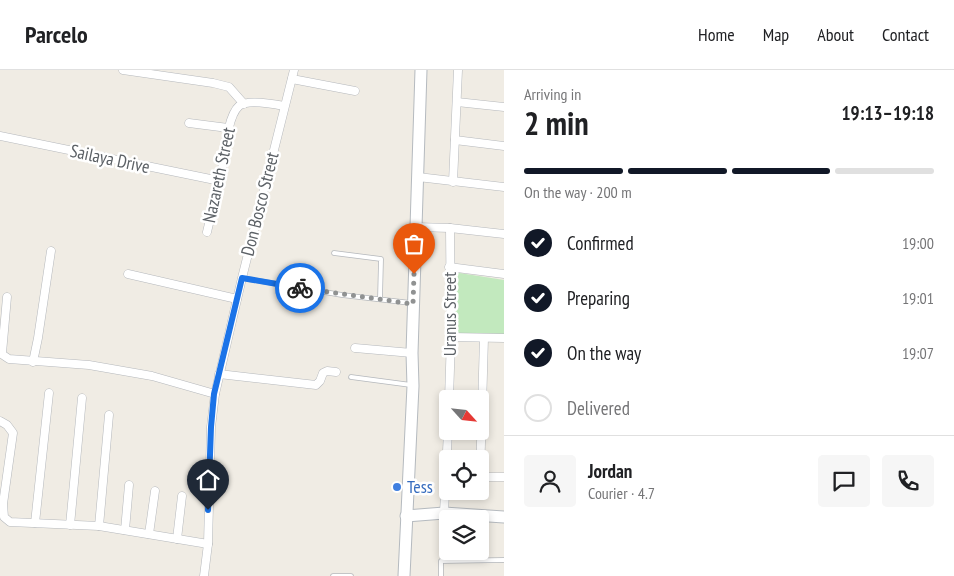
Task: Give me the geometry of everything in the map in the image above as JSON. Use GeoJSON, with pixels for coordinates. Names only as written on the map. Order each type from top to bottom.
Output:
{"type":"FeatureCollection","features":[{"type":"Feature","properties":{"kind":"street"},"geometry":{"type":"LineString","coordinates":[[123,70],[213,83],[229,87],[244,104],[265,102],[284,106]]}},
{"type":"Feature","properties":{"kind":"street","name":"Don Bosco Street"},"geometry":{"type":"LineString","coordinates":[[204,576],[208,544],[210,452],[214,394],[294,70]]}},
{"type":"Feature","properties":{"kind":"street"},"geometry":{"type":"LineString","coordinates":[[404,576],[413,386],[413,304],[421,70]]}},
{"type":"Feature","properties":{"kind":"street"},"geometry":{"type":"LineString","coordinates":[[454,182],[458,70]]}},
{"type":"Feature","properties":{"kind":"street"},"geometry":{"type":"LineString","coordinates":[[292,79],[355,91]]}},
{"type":"Feature","properties":{"kind":"street"},"geometry":{"type":"LineString","coordinates":[[458,102],[504,107]]}},
{"type":"Feature","properties":{"kind":"street","name":"Nazareth Street"},"geometry":{"type":"LineString","coordinates":[[207,232],[220,182],[228,128],[234,113],[239,106],[244,104]]}},
{"type":"Feature","properties":{"kind":"street"},"geometry":{"type":"LineString","coordinates":[[189,123],[228,128]]}},
{"type":"Feature","properties":{"kind":"street","name":"Sailaya Drive"},"geometry":{"type":"LineString","coordinates":[[0,136],[220,182]]}},
{"type":"Feature","properties":{"kind":"street"},"geometry":{"type":"LineString","coordinates":[[455,140],[504,146]]}},
{"type":"Feature","properties":{"kind":"street"},"geometry":{"type":"LineString","coordinates":[[418,177],[504,187]]}},
{"type":"Feature","properties":{"kind":"street"},"geometry":{"type":"LineString","coordinates":[[416,227],[450,228],[504,234]]}},
{"type":"Feature","properties":{"kind":"street","name":"Uranus Street"},"geometry":{"type":"LineString","coordinates":[[449,390],[450,228]]}},
{"type":"Feature","properties":{"kind":"street"},"geometry":{"type":"LineString","coordinates":[[33,362],[50,251]]}},
{"type":"Feature","properties":{"kind":"street"},"geometry":{"type":"LineString","coordinates":[[449,268],[504,274]]}},
{"type":"Feature","properties":{"kind":"street"},"geometry":{"type":"LineString","coordinates":[[128,274],[237,299]]}},
{"type":"Feature","properties":{"kind":"street"},"geometry":{"type":"LineString","coordinates":[[7,297],[3,355],[9,359],[89,365],[125,371],[152,376],[214,394]]}},
{"type":"Feature","properties":{"kind":"street"},"geometry":{"type":"LineString","coordinates":[[451,337],[504,338]]}},
{"type":"Feature","properties":{"kind":"street"},"geometry":{"type":"LineString","coordinates":[[481,450],[484,338]]}},
{"type":"Feature","properties":{"kind":"street"},"geometry":{"type":"LineString","coordinates":[[355,348],[412,353]]}},
{"type":"Feature","properties":{"kind":"street"},"geometry":{"type":"LineString","coordinates":[[219,374],[316,384],[320,381],[322,373],[327,371],[336,372]]}},
{"type":"Feature","properties":{"kind":"street"},"geometry":{"type":"LineString","coordinates":[[35,523],[49,393]]}},
{"type":"Feature","properties":{"kind":"street"},"geometry":{"type":"LineString","coordinates":[[70,525],[82,398]]}},
{"type":"Feature","properties":{"kind":"street"},"geometry":{"type":"LineString","coordinates":[[99,526],[109,415]]}},
{"type":"Feature","properties":{"kind":"street"},"geometry":{"type":"LineString","coordinates":[[0,421],[7,425],[13,433],[4,464],[2,504],[4,517],[10,522],[99,526],[208,544]]}},
{"type":"Feature","properties":{"kind":"street"},"geometry":{"type":"LineString","coordinates":[[489,477],[504,477]]}},
{"type":"Feature","properties":{"kind":"street"},"geometry":{"type":"LineString","coordinates":[[126,530],[129,486]]}},
{"type":"Feature","properties":{"kind":"street"},"geometry":{"type":"LineString","coordinates":[[149,534],[155,491]]}},
{"type":"Feature","properties":{"kind":"street"},"geometry":{"type":"LineString","coordinates":[[177,538],[182,496]]}},
{"type":"Feature","properties":{"kind":"street"},"geometry":{"type":"LineString","coordinates":[[406,516],[439,513]]}},
{"type":"Feature","properties":{"kind":"street"},"geometry":{"type":"LineString","coordinates":[[489,517],[504,518]]}},
{"type":"Feature","properties":{"kind":"lane"},"geometry":{"type":"LineString","coordinates":[[334,253],[381,259],[380,299]]}},
{"type":"Feature","properties":{"kind":"lane"},"geometry":{"type":"LineString","coordinates":[[242,278],[342,295],[413,304]]}},
{"type":"Feature","properties":{"kind":"lane"},"geometry":{"type":"LineString","coordinates":[[351,377],[413,386]]}},
{"type":"Feature","properties":{"kind":"lane"},"geometry":{"type":"LineString","coordinates":[[441,576],[441,561],[504,560]]}},
{"type":"Feature","properties":{"kind":"lane"},"geometry":{"type":"LineString","coordinates":[[333,576],[351,576]]}},
{"type":"Feature","properties":{"kind":"green space"},"geometry":{"type":"Polygon","coordinates":[[[453,272],[504,280],[504,336],[452,333],[453,272]]]}},
{"type":"Feature","properties":{"kind":"way so far"},"geometry":{"type":"LineString","coordinates":[[300,288],[413,304],[414,274]]}},
{"type":"Feature","properties":{"kind":"place","name":"Tess"},"geometry":{"type":"Point","coordinates":[397,487]}},
{"type":"Feature","properties":{"kind":"route"},"geometry":{"type":"LineString","coordinates":[[208,510],[209,461],[214,394],[242,278],[300,288]]}}]}
